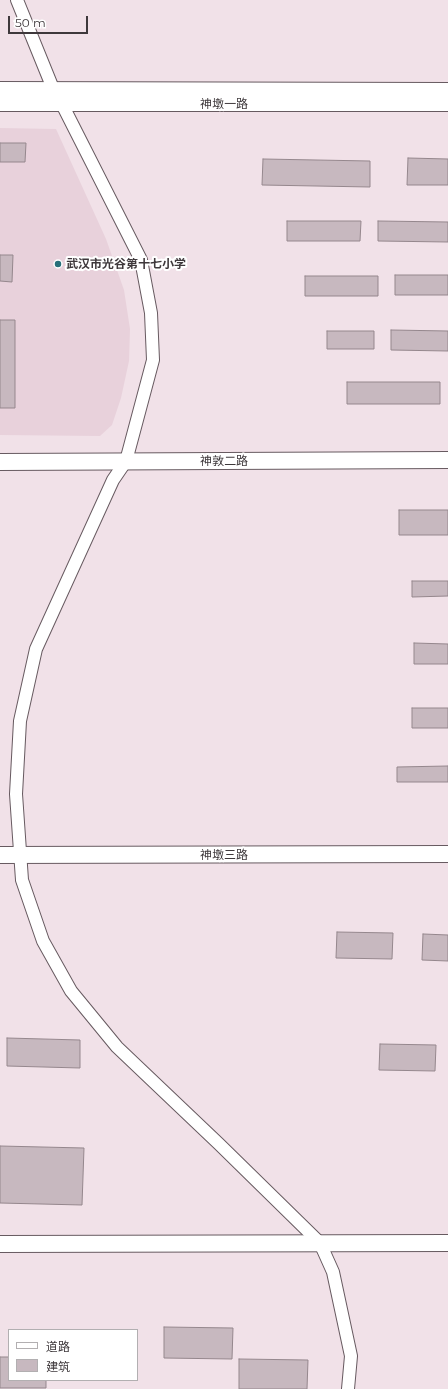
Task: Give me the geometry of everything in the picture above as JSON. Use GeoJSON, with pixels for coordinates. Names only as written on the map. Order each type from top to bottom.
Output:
{"type":"FeatureCollection","features":[{"type":"Feature","properties":{"kind":"street"},"geometry":{"type":"LineString","coordinates":[[17,0],[58,98],[141,260],[150,313],[153,360],[126,461],[113,480],[36,650],[20,721],[16,794],[22,880],[43,941],[72,991],[117,1047],[320,1243],[333,1272],[351,1356],[348,1389]]}},
{"type":"Feature","properties":{"kind":"street","name":"神墩一路"},"geometry":{"type":"LineString","coordinates":[[0,90],[58,98],[448,103]]}},
{"type":"Feature","properties":{"kind":"street","name":"神墩一路"},"geometry":{"type":"LineString","coordinates":[[0,103],[58,98],[448,91]]}},
{"type":"Feature","properties":{"kind":"street","name":"神敦二路"},"geometry":{"type":"LineString","coordinates":[[0,462],[448,460]]}},
{"type":"Feature","properties":{"kind":"street","name":"神墩三路"},"geometry":{"type":"LineString","coordinates":[[0,855],[448,854]]}},
{"type":"Feature","properties":{"kind":"street"},"geometry":{"type":"LineString","coordinates":[[0,1244],[448,1243]]}},
{"type":"Feature","properties":{"kind":"shaded area","name":"武汉市光谷第十七小学"},"geometry":{"type":"Polygon","coordinates":[[[0,128],[56,129],[106,239],[124,290],[130,329],[129,361],[121,398],[112,425],[100,436],[0,435],[0,128]]]}},
{"type":"Feature","properties":{"kind":"building"},"geometry":{"type":"Polygon","coordinates":[[[0,143],[26,143],[25,162],[0,162],[0,143]]]}},
{"type":"Feature","properties":{"kind":"building"},"geometry":{"type":"Polygon","coordinates":[[[408,158],[448,159],[448,185],[407,185],[408,158]]]}},
{"type":"Feature","properties":{"kind":"building"},"geometry":{"type":"Polygon","coordinates":[[[263,159],[370,161],[370,187],[262,185],[263,159]]]}},
{"type":"Feature","properties":{"kind":"building"},"geometry":{"type":"Polygon","coordinates":[[[287,221],[361,221],[360,241],[287,241],[287,221]]]}},
{"type":"Feature","properties":{"kind":"building"},"geometry":{"type":"Polygon","coordinates":[[[378,221],[448,222],[448,242],[378,241],[378,221]]]}},
{"type":"Feature","properties":{"kind":"building"},"geometry":{"type":"Polygon","coordinates":[[[0,255],[13,255],[12,282],[0,281],[0,255]]]}},
{"type":"Feature","properties":{"kind":"building"},"geometry":{"type":"Polygon","coordinates":[[[395,275],[448,275],[448,295],[395,295],[395,275]]]}},
{"type":"Feature","properties":{"kind":"building"},"geometry":{"type":"Polygon","coordinates":[[[305,276],[378,276],[378,296],[305,296],[305,276]]]}},
{"type":"Feature","properties":{"kind":"building"},"geometry":{"type":"Polygon","coordinates":[[[0,320],[15,320],[15,408],[0,408],[0,320]]]}},
{"type":"Feature","properties":{"kind":"building"},"geometry":{"type":"Polygon","coordinates":[[[391,330],[448,331],[448,351],[391,350],[391,330]]]}},
{"type":"Feature","properties":{"kind":"building"},"geometry":{"type":"Polygon","coordinates":[[[327,331],[374,331],[374,349],[327,349],[327,331]]]}},
{"type":"Feature","properties":{"kind":"building"},"geometry":{"type":"Polygon","coordinates":[[[347,382],[440,382],[440,404],[347,404],[347,382]]]}},
{"type":"Feature","properties":{"kind":"building"},"geometry":{"type":"Polygon","coordinates":[[[399,510],[448,510],[448,535],[399,535],[399,510]]]}},
{"type":"Feature","properties":{"kind":"building"},"geometry":{"type":"Polygon","coordinates":[[[412,581],[448,581],[448,596],[412,597],[412,581]]]}},
{"type":"Feature","properties":{"kind":"building"},"geometry":{"type":"Polygon","coordinates":[[[414,643],[448,644],[448,664],[414,664],[414,643]]]}},
{"type":"Feature","properties":{"kind":"building"},"geometry":{"type":"Polygon","coordinates":[[[412,708],[448,708],[448,728],[412,728],[412,708]]]}},
{"type":"Feature","properties":{"kind":"building"},"geometry":{"type":"Polygon","coordinates":[[[448,766],[448,782],[397,782],[397,767],[448,766]]]}},
{"type":"Feature","properties":{"kind":"building"},"geometry":{"type":"Polygon","coordinates":[[[337,932],[393,933],[392,959],[336,958],[337,932]]]}},
{"type":"Feature","properties":{"kind":"building"},"geometry":{"type":"Polygon","coordinates":[[[423,934],[448,935],[448,961],[422,960],[423,934]]]}},
{"type":"Feature","properties":{"kind":"building"},"geometry":{"type":"Polygon","coordinates":[[[7,1038],[80,1040],[80,1068],[7,1066],[7,1038]]]}},
{"type":"Feature","properties":{"kind":"building"},"geometry":{"type":"Polygon","coordinates":[[[380,1044],[436,1045],[435,1071],[379,1070],[380,1044]]]}},
{"type":"Feature","properties":{"kind":"building"},"geometry":{"type":"Polygon","coordinates":[[[0,1146],[84,1148],[82,1205],[0,1203],[0,1146]]]}},
{"type":"Feature","properties":{"kind":"building"},"geometry":{"type":"Polygon","coordinates":[[[164,1327],[233,1328],[232,1359],[164,1358],[164,1327]]]}},
{"type":"Feature","properties":{"kind":"building"},"geometry":{"type":"Polygon","coordinates":[[[0,1357],[8,1357],[8,1381],[46,1381],[46,1388],[0,1388],[0,1357]]]}},
{"type":"Feature","properties":{"kind":"building"},"geometry":{"type":"Polygon","coordinates":[[[239,1359],[308,1360],[307,1389],[239,1389],[239,1359]]]}},
{"type":"Feature","properties":{"kind":"place","name":"武汉市光谷第十七小学"},"geometry":{"type":"Point","coordinates":[58,264]}}]}
